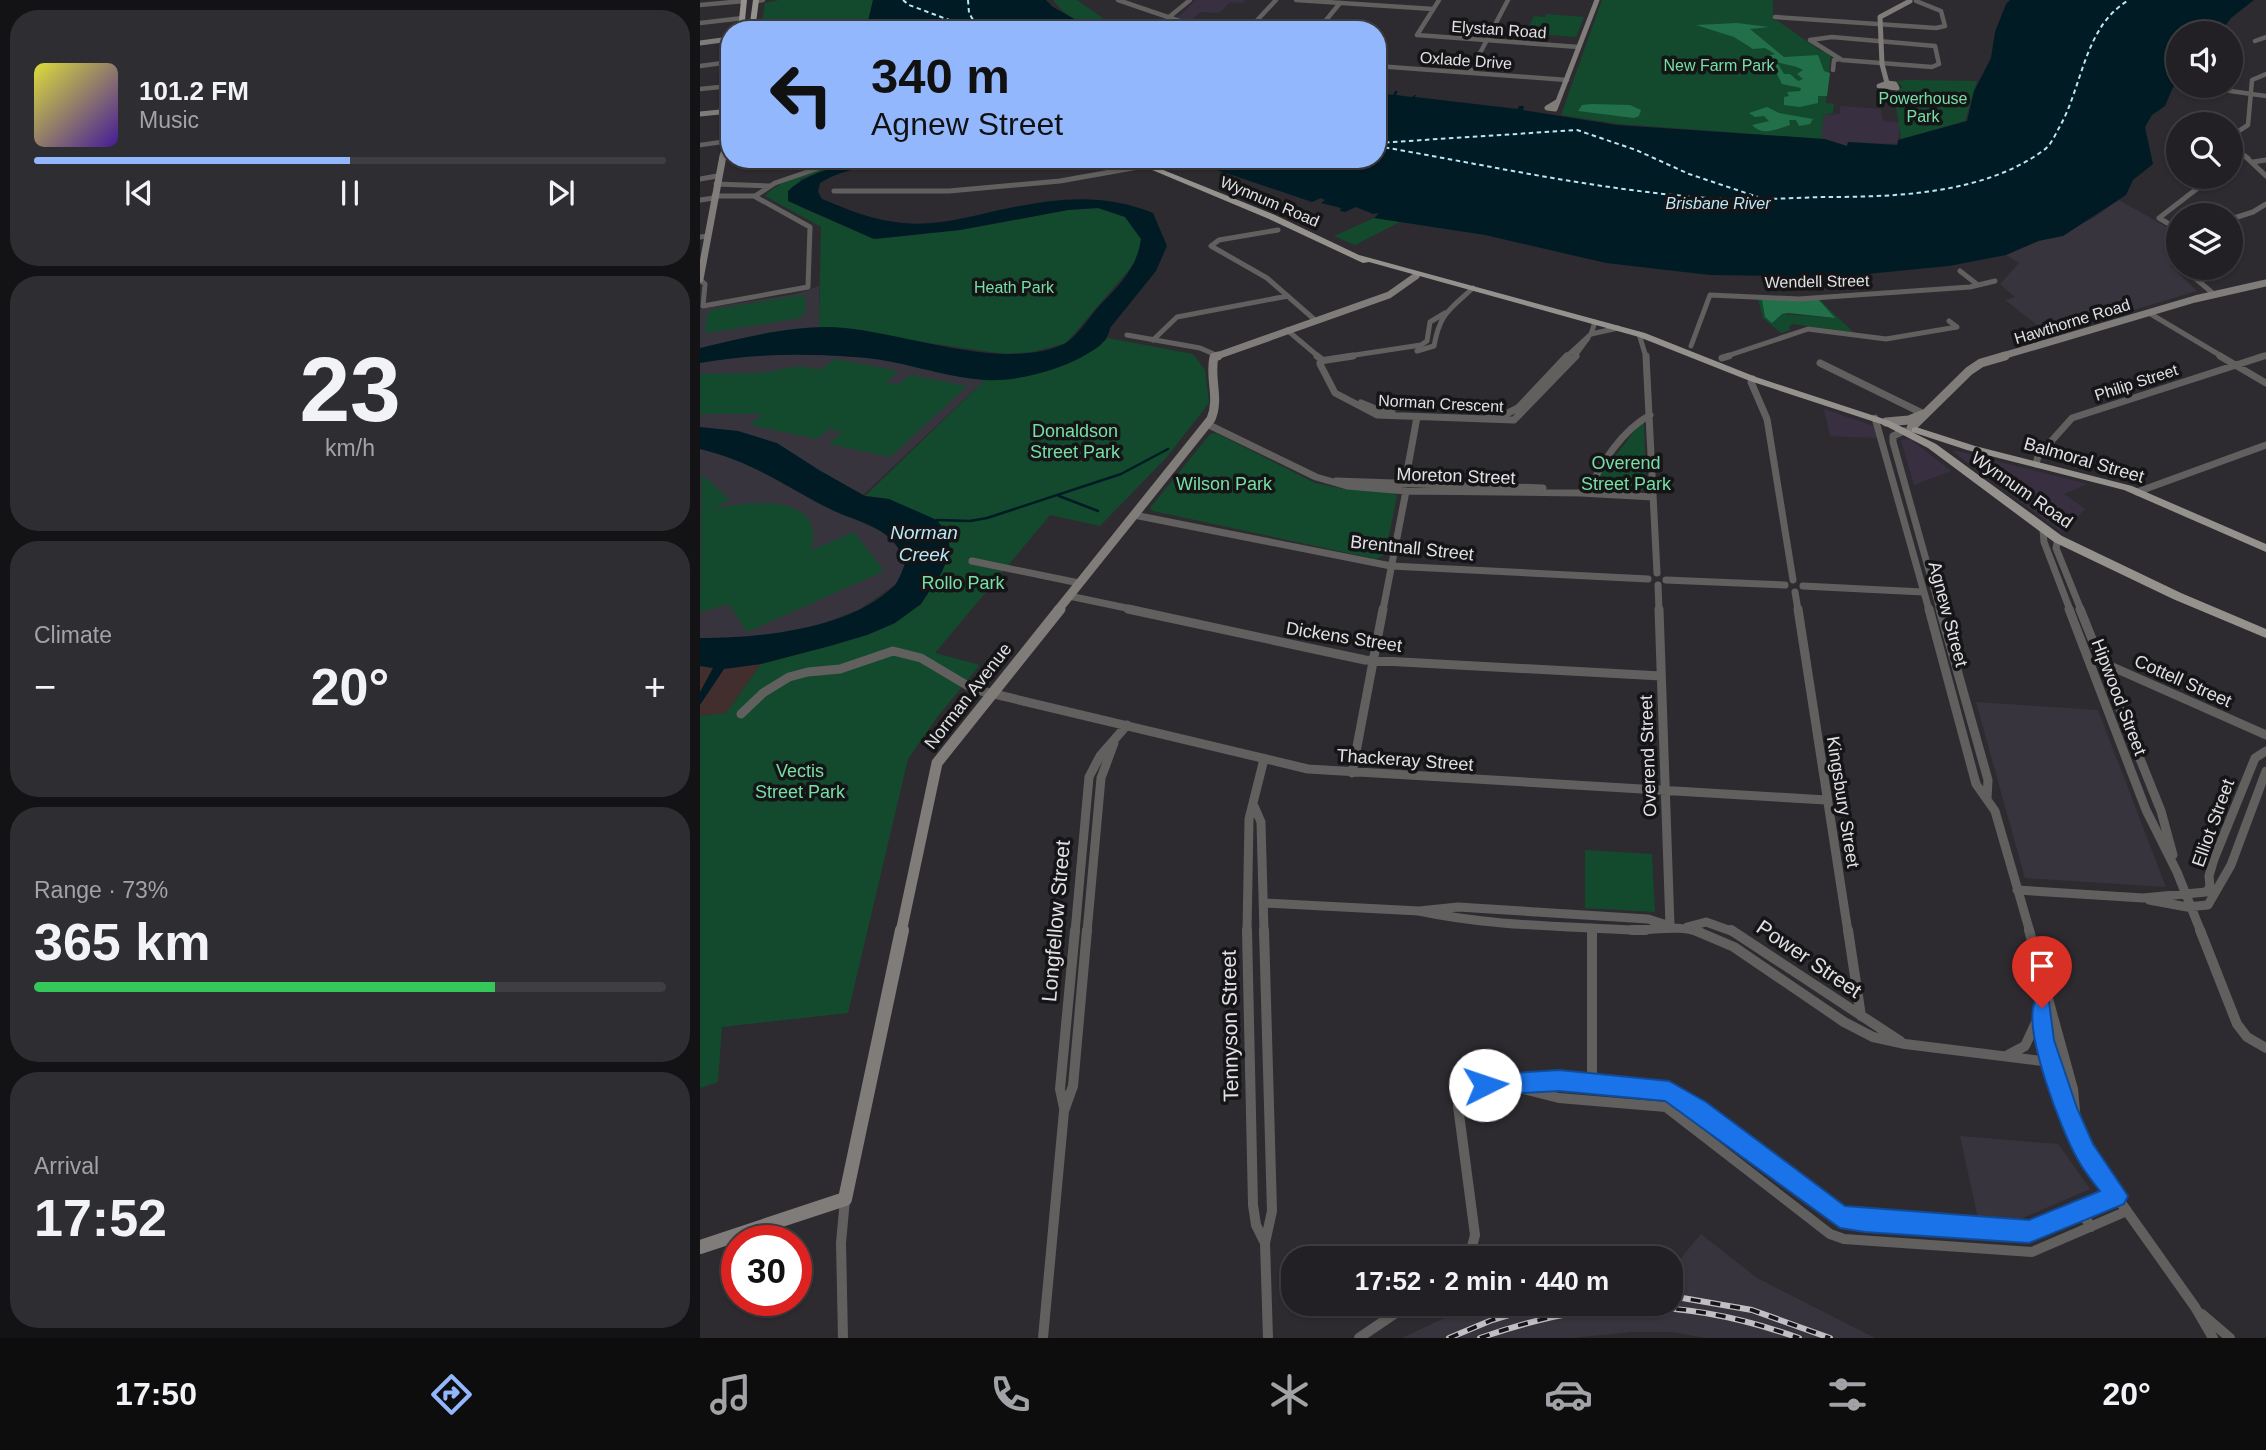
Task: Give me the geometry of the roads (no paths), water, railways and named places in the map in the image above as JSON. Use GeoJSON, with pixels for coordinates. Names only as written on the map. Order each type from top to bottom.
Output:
{"type":"FeatureCollection","features":[{"type":"Feature","properties":{"kind":"main road"},"geometry":{"type":"LineString","coordinates":[[742,21],[744,0]]}},
{"type":"Feature","properties":{"kind":"main road"},"geometry":{"type":"LineString","coordinates":[[752,21],[756,0]]}},
{"type":"Feature","properties":{"kind":"main road","name":"Wynnum Road"},"geometry":{"type":"LineString","coordinates":[[1148,168],[1272,217],[1377,266],[1468,286],[1641,335],[1753,379],[1907,430],[2058,539],[2168,592],[2266,634]]}},
{"type":"Feature","properties":{"kind":"main road","name":"Wynnum Road"},"geometry":{"type":"LineString","coordinates":[[1641,335],[1691,346],[1798,392]]}},
{"type":"Feature","properties":{"kind":"main road"},"geometry":{"type":"LineString","coordinates":[[1691,346],[1700,357]]}},
{"type":"Feature","properties":{"kind":"main road"},"geometry":{"type":"LineString","coordinates":[[1744,368],[1755,376],[1753,379]]}},
{"type":"Feature","properties":{"kind":"main road","name":"Balmoral Street"},"geometry":{"type":"LineString","coordinates":[[1907,430],[2137,492],[2266,548]]}},
{"type":"Feature","properties":{"kind":"main road"},"geometry":{"type":"LineString","coordinates":[[1945,456],[1944,446],[1958,444]]}},
{"type":"Feature","properties":{"kind":"street"},"geometry":{"type":"LineString","coordinates":[[700,5],[744,0]]}},
{"type":"Feature","properties":{"kind":"street"},"geometry":{"type":"LineString","coordinates":[[756,0],[763,0]]}},
{"type":"Feature","properties":{"kind":"street"},"geometry":{"type":"LineString","coordinates":[[1118,0],[1178,21]]}},
{"type":"Feature","properties":{"kind":"street"},"geometry":{"type":"LineString","coordinates":[[1168,18],[1191,0]]}},
{"type":"Feature","properties":{"kind":"street"},"geometry":{"type":"LineString","coordinates":[[1256,21],[1276,0]]}},
{"type":"Feature","properties":{"kind":"street"},"geometry":{"type":"LineString","coordinates":[[1296,0],[1367,2],[1433,9],[1439,0]]}},
{"type":"Feature","properties":{"kind":"street"},"geometry":{"type":"LineString","coordinates":[[1470,72],[1508,0]]}},
{"type":"Feature","properties":{"kind":"street"},"geometry":{"type":"LineString","coordinates":[[1557,102],[1597,0]]}},
{"type":"Feature","properties":{"kind":"street"},"geometry":{"type":"LineString","coordinates":[[1775,17],[1880,24],[1936,28],[1945,26],[1941,11],[1912,1],[1880,17],[1880,24],[1882,64],[1887,83]]}},
{"type":"Feature","properties":{"kind":"street"},"geometry":{"type":"LineString","coordinates":[[1325,21],[1340,3]]}},
{"type":"Feature","properties":{"kind":"street","name":"Elystan Road"},"geometry":{"type":"LineString","coordinates":[[1433,9],[1418,35],[1579,47]]}},
{"type":"Feature","properties":{"kind":"street"},"geometry":{"type":"LineString","coordinates":[[700,23],[743,18]]}},
{"type":"Feature","properties":{"kind":"street"},"geometry":{"type":"LineString","coordinates":[[1833,71],[1834,61],[1840,59],[1932,67],[1938,64],[1935,46],[1832,37],[1810,40],[1840,59]]}},
{"type":"Feature","properties":{"kind":"street"},"geometry":{"type":"LineString","coordinates":[[2255,41],[2266,37]]}},
{"type":"Feature","properties":{"kind":"street"},"geometry":{"type":"LineString","coordinates":[[700,43],[721,40]]}},
{"type":"Feature","properties":{"kind":"street"},"geometry":{"type":"LineString","coordinates":[[700,66],[721,63]]}},
{"type":"Feature","properties":{"kind":"street","name":"Oxlade Drive"},"geometry":{"type":"LineString","coordinates":[[1386,67],[1567,79]]}},
{"type":"Feature","properties":{"kind":"street"},"geometry":{"type":"LineString","coordinates":[[2243,128],[2248,125],[2252,80],[2266,74]]}},
{"type":"Feature","properties":{"kind":"street"},"geometry":{"type":"LineString","coordinates":[[700,89],[721,87]]}},
{"type":"Feature","properties":{"kind":"street"},"geometry":{"type":"LineString","coordinates":[[2243,93],[2266,96]]}},
{"type":"Feature","properties":{"kind":"street"},"geometry":{"type":"LineString","coordinates":[[700,145],[721,143]]}},
{"type":"Feature","properties":{"kind":"street"},"geometry":{"type":"LineString","coordinates":[[2243,155],[2266,176]]}},
{"type":"Feature","properties":{"kind":"street"},"geometry":{"type":"LineString","coordinates":[[2253,162],[2266,160]]}},
{"type":"Feature","properties":{"kind":"street"},"geometry":{"type":"LineString","coordinates":[[721,162],[704,237],[700,279],[705,284],[703,306],[808,286],[810,227],[755,195]]}},
{"type":"Feature","properties":{"kind":"street"},"geometry":{"type":"LineString","coordinates":[[700,200],[755,195],[770,186],[820,168]]}},
{"type":"Feature","properties":{"kind":"street"},"geometry":{"type":"LineString","coordinates":[[834,191],[949,191],[1060,181],[1132,168]]}},
{"type":"Feature","properties":{"kind":"street"},"geometry":{"type":"LineString","coordinates":[[700,178],[770,186]]}},
{"type":"Feature","properties":{"kind":"street"},"geometry":{"type":"LineString","coordinates":[[2179,203],[2197,189]]}},
{"type":"Feature","properties":{"kind":"street"},"geometry":{"type":"LineString","coordinates":[[2243,215],[2266,204]]}},
{"type":"Feature","properties":{"kind":"street"},"geometry":{"type":"LineString","coordinates":[[1278,230],[1219,240],[1211,246],[1263,276],[1315,320]]}},
{"type":"Feature","properties":{"kind":"street"},"geometry":{"type":"LineString","coordinates":[[1960,271],[1978,285]]}},
{"type":"Feature","properties":{"kind":"street"},"geometry":{"type":"LineString","coordinates":[[1127,335],[1205,349],[1216,355],[1394,292],[1418,274]]}},
{"type":"Feature","properties":{"kind":"street"},"geometry":{"type":"LineString","coordinates":[[2197,280],[2215,295]]}},
{"type":"Feature","properties":{"kind":"street","name":"Wendell Street"},"geometry":{"type":"LineString","coordinates":[[1691,346],[1710,295],[1799,299],[1978,285],[1995,281]]}},
{"type":"Feature","properties":{"kind":"street","name":"Hawthorne Road"},"geometry":{"type":"LineString","coordinates":[[1907,430],[1920,422],[1924,414],[1981,363],[2149,313],[2266,283]]}},
{"type":"Feature","properties":{"kind":"street"},"geometry":{"type":"LineString","coordinates":[[1328,375],[1330,366],[1336,362],[1431,348],[1435,343],[1437,324],[1468,286]]}},
{"type":"Feature","properties":{"kind":"street"},"geometry":{"type":"LineString","coordinates":[[1153,340],[1177,317],[1288,296]]}},
{"type":"Feature","properties":{"kind":"street"},"geometry":{"type":"LineString","coordinates":[[1287,330],[1322,360],[1420,346],[1427,341],[1430,322],[1445,313]]}},
{"type":"Feature","properties":{"kind":"street"},"geometry":{"type":"LineString","coordinates":[[2149,313],[2266,383]]}},
{"type":"Feature","properties":{"kind":"street"},"geometry":{"type":"LineString","coordinates":[[1722,358],[1810,329],[1886,339],[1957,327],[1949,321]]}},
{"type":"Feature","properties":{"kind":"street","name":"Norman Crescent"},"geometry":{"type":"LineString","coordinates":[[1322,360],[1319,363],[1321,369],[1328,375],[1335,393],[1376,415],[1515,420],[1584,347],[1595,322]]}},
{"type":"Feature","properties":{"kind":"street","name":"Norman Crescent"},"geometry":{"type":"LineString","coordinates":[[1342,397],[1381,410],[1507,414],[1517,409],[1581,341],[1618,328]]}},
{"type":"Feature","properties":{"kind":"street"},"geometry":{"type":"LineString","coordinates":[[1641,335],[1646,353],[1657,573]]}},
{"type":"Feature","properties":{"kind":"street"},"geometry":{"type":"LineString","coordinates":[[1646,353],[1651,346],[1666,344]]}},
{"type":"Feature","properties":{"kind":"street","name":"Norman Avenue"},"geometry":{"type":"LineString","coordinates":[[843,1338],[841,1244],[845,1199],[934,771],[942,755],[991,692],[1207,424],[1217,404],[1212,364],[1216,355]]}},
{"type":"Feature","properties":{"kind":"street","name":"Philip Street"},"geometry":{"type":"LineString","coordinates":[[2036,464],[2038,456],[2072,418],[2266,355]]}},
{"type":"Feature","properties":{"kind":"street"},"geometry":{"type":"LineString","coordinates":[[1820,363],[1924,414]]}},
{"type":"Feature","properties":{"kind":"street"},"geometry":{"type":"LineString","coordinates":[[1753,379],[1751,382],[1768,419],[1793,580],[1799,589]]}},
{"type":"Feature","properties":{"kind":"street"},"geometry":{"type":"LineString","coordinates":[[1887,422],[1924,414]]}},
{"type":"Feature","properties":{"kind":"street"},"geometry":{"type":"LineString","coordinates":[[1585,493],[1640,419],[1650,415]]}},
{"type":"Feature","properties":{"kind":"street"},"geometry":{"type":"LineString","coordinates":[[1352,773],[1417,417]]}},
{"type":"Feature","properties":{"kind":"street","name":"Agnew Street"},"geometry":{"type":"LineString","coordinates":[[1875,418],[1882,435],[1975,782],[1996,813],[2073,1089],[2077,1133]]}},
{"type":"Feature","properties":{"kind":"street","name":"Moreton Street"},"geometry":{"type":"LineString","coordinates":[[1207,424],[1316,477],[1347,486],[1653,497]]}},
{"type":"Feature","properties":{"kind":"street"},"geometry":{"type":"LineString","coordinates":[[1882,435],[1888,433],[1893,437],[1907,430]]}},
{"type":"Feature","properties":{"kind":"street","name":"Agnew Street"},"geometry":{"type":"LineString","coordinates":[[1893,437],[1988,780],[1987,799]]}},
{"type":"Feature","properties":{"kind":"street"},"geometry":{"type":"LineString","coordinates":[[2137,492],[2266,445]]}},
{"type":"Feature","properties":{"kind":"street","name":"Brentnall Street"},"geometry":{"type":"LineString","coordinates":[[1134,515],[1391,566],[1648,579]]}},
{"type":"Feature","properties":{"kind":"street","name":"Hipwood Street"},"geometry":{"type":"LineString","coordinates":[[2043,530],[2044,544],[2146,810],[2177,872],[2238,1027],[2247,1037],[2266,1048]]}},
{"type":"Feature","properties":{"kind":"street","name":"Hipwood Street"},"geometry":{"type":"LineString","coordinates":[[2058,539],[2056,548],[2161,811],[2177,872]]}},
{"type":"Feature","properties":{"kind":"street"},"geometry":{"type":"LineString","coordinates":[[972,561],[1079,583]]}},
{"type":"Feature","properties":{"kind":"street"},"geometry":{"type":"LineString","coordinates":[[1667,580],[1657,573],[1651,574],[1648,579],[1658,585],[1667,580],[1785,585],[1799,589],[1923,592]]}},
{"type":"Feature","properties":{"kind":"street"},"geometry":{"type":"LineString","coordinates":[[1785,585],[1787,581],[1793,580]]}},
{"type":"Feature","properties":{"kind":"street","name":"Overend Street"},"geometry":{"type":"LineString","coordinates":[[1658,585],[1670,926]]}},
{"type":"Feature","properties":{"kind":"street","name":"Kingsbury Street"},"geometry":{"type":"LineString","coordinates":[[1799,589],[1826,800],[1861,1016]]}},
{"type":"Feature","properties":{"kind":"street","name":"Dickens Street"},"geometry":{"type":"LineString","coordinates":[[1069,596],[1373,661],[1661,676]]}},
{"type":"Feature","properties":{"kind":"street","name":"Thackeray Street"},"geometry":{"type":"LineString","coordinates":[[741,715],[768,689],[792,676],[808,671],[841,670],[891,651],[919,657],[969,687],[1308,769],[1826,800]]}},
{"type":"Feature","properties":{"kind":"street","name":"Cottell Street"},"geometry":{"type":"LineString","coordinates":[[2087,658],[2101,661],[2266,735]]}},
{"type":"Feature","properties":{"kind":"street","name":"Longfellow Street"},"geometry":{"type":"LineString","coordinates":[[1043,1338],[1065,1111],[1073,1086],[1101,778],[1114,743],[1127,725]]}},
{"type":"Feature","properties":{"kind":"street","name":"Elliot Street"},"geometry":{"type":"LineString","coordinates":[[2189,901],[2209,889],[2214,859],[2255,758],[2266,751]]}},
{"type":"Feature","properties":{"kind":"street","name":"Tennyson Street"},"geometry":{"type":"LineString","coordinates":[[1264,759],[1255,783],[1254,806],[1249,820],[1247,922],[1254,1215],[1265,1243]]}},
{"type":"Feature","properties":{"kind":"street","name":"Elliot Street"},"geometry":{"type":"LineString","coordinates":[[2189,901],[2204,907],[2215,899],[2266,771]]}},
{"type":"Feature","properties":{"kind":"street","name":"Tennyson Street"},"geometry":{"type":"LineString","coordinates":[[1254,806],[1261,822],[1264,903],[1272,1211],[1265,1243],[1268,1338]]}},
{"type":"Feature","properties":{"kind":"street"},"geometry":{"type":"LineString","coordinates":[[2017,890],[2143,898],[2171,905],[2189,901]]}},
{"type":"Feature","properties":{"kind":"street","name":"Power Street"},"geometry":{"type":"LineString","coordinates":[[1264,903],[1419,911],[1458,907],[1634,918],[1654,920],[1670,926]]}},
{"type":"Feature","properties":{"kind":"street","name":"Power Street"},"geometry":{"type":"LineString","coordinates":[[1419,911],[1453,919],[1592,928],[1648,930],[1670,926],[1687,927],[1724,941],[1863,1032],[1905,1044],[2050,1062]]}},
{"type":"Feature","properties":{"kind":"street","name":"Power Street"},"geometry":{"type":"LineString","coordinates":[[1687,927],[1706,922],[1724,925],[1905,1044]]}},
{"type":"Feature","properties":{"kind":"street"},"geometry":{"type":"LineString","coordinates":[[1592,928],[1592,1083]]}},
{"type":"Feature","properties":{"kind":"street","name":"Agnew Street"},"geometry":{"type":"LineString","coordinates":[[2042,979],[2041,1027],[2050,1062],[2087,1155],[2195,1307],[2213,1338]]}},
{"type":"Feature","properties":{"kind":"street"},"geometry":{"type":"LineString","coordinates":[[2005,1055],[2018,1052],[2025,1046],[2042,1008]]}},
{"type":"Feature","properties":{"kind":"street"},"geometry":{"type":"LineString","coordinates":[[1472,1246],[1475,1235],[1459,1124],[1459,1099],[1464,1091],[1472,1087],[1550,1080],[1663,1090],[1678,1095],[1822,1205],[1844,1218],[2019,1232],[2033,1230],[2116,1196]]}},
{"type":"Feature","properties":{"kind":"street"},"geometry":{"type":"LineString","coordinates":[[1506,1084],[1559,1098],[1666,1107],[1830,1234],[1840,1238],[2028,1252],[2127,1211]]}},
{"type":"Feature","properties":{"kind":"street"},"geometry":{"type":"LineString","coordinates":[[700,1247],[845,1199]]}},
{"type":"Feature","properties":{"kind":"street"},"geometry":{"type":"LineString","coordinates":[[2081,1211],[2091,1227]]}},
{"type":"Feature","properties":{"kind":"street","name":"Agnew Street"},"geometry":{"type":"LineString","coordinates":[[2195,1307],[2230,1338]]}},
{"type":"Feature","properties":{"kind":"street"},"geometry":{"type":"LineString","coordinates":[[1359,1338],[1391,1316]]}},
{"type":"Feature","properties":{"kind":"water"},"geometry":{"type":"Polygon","coordinates":[[[873,0],[1046,0],[1078,21],[868,21],[873,0]]]}},
{"type":"Feature","properties":{"kind":"water","name":"Brisbane River"},"geometry":{"type":"Polygon","coordinates":[[[2010,0],[2254,0],[2229,21],[2166,21],[2166,98],[2168,98],[2165,106],[2152,115],[2145,127],[2153,164],[2133,180],[2126,195],[2063,236],[2038,241],[2006,255],[1949,266],[1836,277],[1710,275],[1606,263],[1485,235],[1374,218],[1379,213],[1373,214],[1356,207],[1345,212],[1340,211],[1341,208],[1321,203],[1325,200],[1321,198],[1312,202],[1213,168],[1386,168],[1386,94],[1393,95],[1395,91],[1398,91],[1396,95],[1412,97],[1417,94],[1415,97],[1518,109],[1519,106],[1524,106],[1523,110],[1617,125],[1825,139],[1847,146],[1848,142],[1897,145],[1898,140],[1967,121],[1974,91],[1991,58],[1995,32],[2010,0]]]}},
{"type":"Feature","properties":{"kind":"water"},"geometry":{"type":"Polygon","coordinates":[[[863,168],[836,175],[820,183],[818,192],[822,199],[852,211],[894,222],[916,224],[950,221],[1055,201],[1094,200],[1133,206],[1153,213],[1167,246],[1156,271],[1110,328],[1103,342],[1082,357],[1048,371],[1009,379],[985,380],[870,358],[815,355],[757,356],[700,363],[700,348],[766,333],[815,327],[859,330],[981,352],[1038,352],[1064,344],[1074,336],[1121,283],[1132,267],[1139,249],[1141,239],[1125,217],[1098,208],[1068,210],[960,230],[874,239],[788,201],[788,191],[806,178],[827,170],[863,168]]]}},
{"type":"Feature","properties":{"kind":"water","name":"Norman Creek"},"geometry":{"type":"Polygon","coordinates":[[[700,427],[738,431],[777,443],[865,496],[889,499],[937,520],[948,535],[950,552],[942,572],[921,604],[895,623],[867,635],[761,664],[724,669],[700,705],[700,692],[713,668],[700,666],[700,638],[776,633],[829,622],[876,600],[895,585],[906,561],[893,541],[876,529],[832,510],[753,468],[700,449],[700,427]]]}},
{"type":"Feature","properties":{"kind":"waterway"},"geometry":{"type":"LineString","coordinates":[[937,520],[970,521],[987,518],[1121,474],[1168,449]]}},
{"type":"Feature","properties":{"kind":"waterway"},"geometry":{"type":"LineString","coordinates":[[1059,496],[1098,511]]}},
{"type":"Feature","properties":{"kind":"railway"},"geometry":{"type":"LineString","coordinates":[[1683,1298],[1752,1310],[1830,1338]]}},
{"type":"Feature","properties":{"kind":"railway"},"geometry":{"type":"LineString","coordinates":[[1480,1338],[1562,1315],[1640,1307],[1717,1315],[1799,1338]]}},
{"type":"Feature","properties":{"kind":"railway"},"geometry":{"type":"LineString","coordinates":[[1449,1338],[1506,1316]]}},
{"type":"Feature","properties":{"kind":"park label","name":"New Farm Park"},"geometry":{"type":"Point","coordinates":[1719,65]}},
{"type":"Feature","properties":{"kind":"park label","name":"Powerhouse Park"},"geometry":{"type":"Point","coordinates":[1923,107]}},
{"type":"Feature","properties":{"kind":"park label","name":"Heath Park"},"geometry":{"type":"Point","coordinates":[1014,287]}},
{"type":"Feature","properties":{"kind":"park label","name":"Donaldson Street Park"},"geometry":{"type":"Point","coordinates":[1075,441]}},
{"type":"Feature","properties":{"kind":"park label","name":"Overend Street Park"},"geometry":{"type":"Point","coordinates":[1626,473]}},
{"type":"Feature","properties":{"kind":"park label","name":"Wilson Park"},"geometry":{"type":"Point","coordinates":[1224,484]}},
{"type":"Feature","properties":{"kind":"park label","name":"Rollo Park"},"geometry":{"type":"Point","coordinates":[963,583]}},
{"type":"Feature","properties":{"kind":"park label","name":"Vectis Street Park"},"geometry":{"type":"Point","coordinates":[800,781]}}]}
